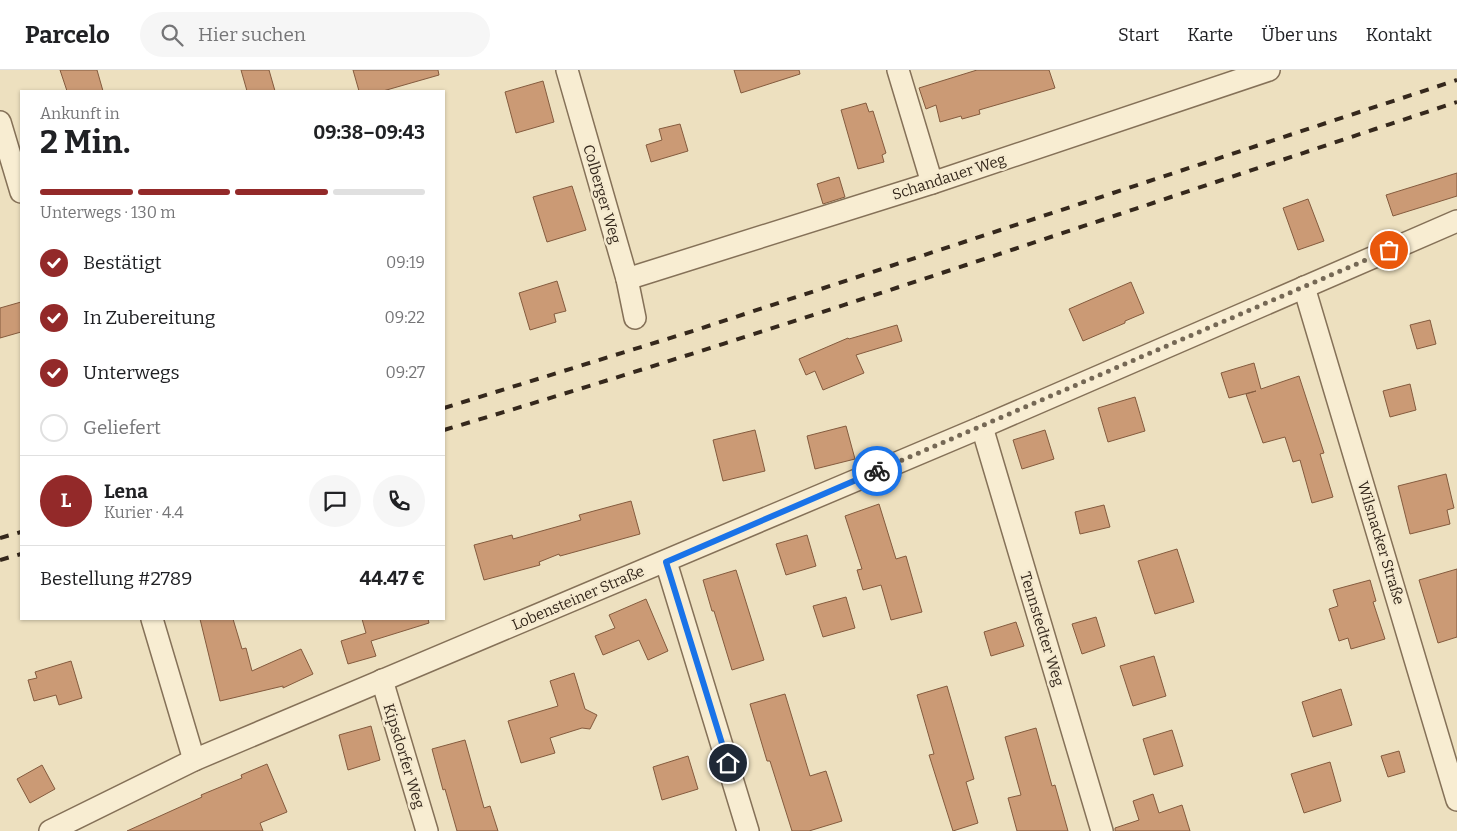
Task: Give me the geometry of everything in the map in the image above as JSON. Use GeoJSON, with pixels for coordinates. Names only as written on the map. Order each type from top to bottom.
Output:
{"type":"FeatureCollection","features":[{"type":"Feature","properties":{"kind":"street","name":"Colberger Weg"},"geometry":{"type":"LineString","coordinates":[[567,70],[627,279],[635,318]]}},
{"type":"Feature","properties":{"kind":"street"},"geometry":{"type":"LineString","coordinates":[[898,70],[932,183]]}},
{"type":"Feature","properties":{"kind":"street","name":"Schandauer Weg"},"geometry":{"type":"LineString","coordinates":[[627,279],[932,183],[1267,70]]}},
{"type":"Feature","properties":{"kind":"street"},"geometry":{"type":"LineString","coordinates":[[0,122],[20,189]]}},
{"type":"Feature","properties":{"kind":"street","name":"Lobensteiner Straße"},"geometry":{"type":"LineString","coordinates":[[50,831],[194,760],[666,562],[1457,221]]}},
{"type":"Feature","properties":{"kind":"street","name":"Wilsnacker Straße"},"geometry":{"type":"LineString","coordinates":[[1304,287],[1457,800]]}},
{"type":"Feature","properties":{"kind":"street","name":"Tennstedter Weg"},"geometry":{"type":"LineString","coordinates":[[982,427],[1102,831]]}},
{"type":"Feature","properties":{"kind":"street"},"geometry":{"type":"LineString","coordinates":[[666,562],[748,831]]}},
{"type":"Feature","properties":{"kind":"street"},"geometry":{"type":"LineString","coordinates":[[152,620],[194,760]]}},
{"type":"Feature","properties":{"kind":"street","name":"Kipsdorfer Weg"},"geometry":{"type":"LineString","coordinates":[[382,680],[427,831]]}},
{"type":"Feature","properties":{"kind":"building"},"geometry":{"type":"Polygon","coordinates":[[[60,70],[97,70],[103,90],[67,90],[60,70]]]}},
{"type":"Feature","properties":{"kind":"building"},"geometry":{"type":"Polygon","coordinates":[[[241,70],[269,70],[275,90],[247,90],[241,70]]]}},
{"type":"Feature","properties":{"kind":"building"},"geometry":{"type":"Polygon","coordinates":[[[353,70],[438,70],[439,75],[386,90],[359,90],[353,70]]]}},
{"type":"Feature","properties":{"kind":"building"},"geometry":{"type":"Polygon","coordinates":[[[734,70],[799,70],[800,74],[741,93],[734,70]]]}},
{"type":"Feature","properties":{"kind":"building"},"geometry":{"type":"Polygon","coordinates":[[[977,70],[1049,70],[1055,88],[979,110],[980,114],[962,119],[961,116],[940,122],[936,105],[926,109],[919,88],[977,70]]]}},
{"type":"Feature","properties":{"kind":"building"},"geometry":{"type":"Polygon","coordinates":[[[543,81],[554,122],[516,133],[505,92],[543,81]]]}},
{"type":"Feature","properties":{"kind":"building"},"geometry":{"type":"Polygon","coordinates":[[[866,103],[869,112],[873,111],[886,153],[882,155],[884,162],[858,169],[841,110],[866,103]]]}},
{"type":"Feature","properties":{"kind":"building"},"geometry":{"type":"Polygon","coordinates":[[[680,124],[688,151],[651,162],[646,145],[662,140],[659,129],[680,124]]]}},
{"type":"Feature","properties":{"kind":"building"},"geometry":{"type":"Polygon","coordinates":[[[1457,173],[1457,196],[1393,216],[1386,195],[1457,173]]]}},
{"type":"Feature","properties":{"kind":"building"},"geometry":{"type":"Polygon","coordinates":[[[839,177],[845,197],[823,204],[817,184],[839,177]]]}},
{"type":"Feature","properties":{"kind":"building"},"geometry":{"type":"Polygon","coordinates":[[[572,186],[586,230],[547,242],[533,197],[572,186]]]}},
{"type":"Feature","properties":{"kind":"building"},"geometry":{"type":"Polygon","coordinates":[[[1308,199],[1324,241],[1298,250],[1283,208],[1308,199]]]}},
{"type":"Feature","properties":{"kind":"building"},"geometry":{"type":"Polygon","coordinates":[[[557,281],[566,311],[554,314],[556,322],[530,330],[519,293],[557,281]]]}},
{"type":"Feature","properties":{"kind":"building"},"geometry":{"type":"Polygon","coordinates":[[[1131,282],[1144,313],[1083,341],[1069,309],[1131,282]]]}},
{"type":"Feature","properties":{"kind":"building"},"geometry":{"type":"Polygon","coordinates":[[[20,302],[20,332],[0,338],[0,308],[20,302]]]}},
{"type":"Feature","properties":{"kind":"building"},"geometry":{"type":"Polygon","coordinates":[[[1430,320],[1436,344],[1417,349],[1410,325],[1430,320]]]}},
{"type":"Feature","properties":{"kind":"building"},"geometry":{"type":"Polygon","coordinates":[[[897,325],[902,341],[856,355],[864,373],[823,390],[815,371],[806,375],[799,359],[848,338],[897,325]]]}},
{"type":"Feature","properties":{"kind":"building"},"geometry":{"type":"Polygon","coordinates":[[[1254,363],[1261,389],[1299,376],[1324,453],[1320,454],[1333,497],[1312,503],[1300,460],[1293,462],[1285,437],[1263,443],[1246,394],[1256,391],[1229,398],[1221,373],[1254,363]]]}},
{"type":"Feature","properties":{"kind":"building"},"geometry":{"type":"Polygon","coordinates":[[[1410,384],[1416,410],[1390,417],[1383,391],[1410,384]]]}},
{"type":"Feature","properties":{"kind":"building"},"geometry":{"type":"Polygon","coordinates":[[[1135,397],[1145,431],[1108,442],[1098,408],[1135,397]]]}},
{"type":"Feature","properties":{"kind":"building"},"geometry":{"type":"Polygon","coordinates":[[[846,426],[855,459],[815,469],[807,436],[846,426]]]}},
{"type":"Feature","properties":{"kind":"building"},"geometry":{"type":"Polygon","coordinates":[[[755,430],[765,471],[723,481],[713,440],[755,430]]]}},
{"type":"Feature","properties":{"kind":"building"},"geometry":{"type":"Polygon","coordinates":[[[1045,430],[1054,459],[1022,469],[1013,440],[1045,430]]]}},
{"type":"Feature","properties":{"kind":"building"},"geometry":{"type":"Polygon","coordinates":[[[1446,474],[1454,508],[1447,510],[1450,524],[1410,534],[1398,486],[1446,474]]]}},
{"type":"Feature","properties":{"kind":"building"},"geometry":{"type":"Polygon","coordinates":[[[631,501],[640,534],[560,556],[559,554],[539,562],[540,565],[484,580],[474,545],[512,535],[513,539],[581,520],[579,515],[631,501]]]}},
{"type":"Feature","properties":{"kind":"building"},"geometry":{"type":"Polygon","coordinates":[[[879,504],[896,559],[906,556],[922,612],[891,620],[881,585],[863,590],[857,570],[862,569],[845,516],[879,504]]]}},
{"type":"Feature","properties":{"kind":"building"},"geometry":{"type":"Polygon","coordinates":[[[1104,505],[1110,527],[1080,534],[1075,512],[1104,505]]]}},
{"type":"Feature","properties":{"kind":"building"},"geometry":{"type":"Polygon","coordinates":[[[807,535],[816,566],[786,575],[776,544],[807,535]]]}},
{"type":"Feature","properties":{"kind":"building"},"geometry":{"type":"Polygon","coordinates":[[[1177,549],[1194,602],[1155,614],[1138,561],[1177,549]]]}},
{"type":"Feature","properties":{"kind":"building"},"geometry":{"type":"Polygon","coordinates":[[[1457,569],[1457,637],[1438,643],[1419,580],[1457,569]]]}},
{"type":"Feature","properties":{"kind":"building"},"geometry":{"type":"Polygon","coordinates":[[[736,570],[764,660],[732,670],[703,580],[736,570]]]}},
{"type":"Feature","properties":{"kind":"building"},"geometry":{"type":"Polygon","coordinates":[[[1370,580],[1376,601],[1373,602],[1385,639],[1351,649],[1348,638],[1339,641],[1329,609],[1338,606],[1333,590],[1370,580]]]}},
{"type":"Feature","properties":{"kind":"building"},"geometry":{"type":"Polygon","coordinates":[[[846,597],[855,628],[823,637],[813,606],[846,597]]]}},
{"type":"Feature","properties":{"kind":"building"},"geometry":{"type":"Polygon","coordinates":[[[646,599],[668,651],[648,660],[639,640],[603,655],[595,636],[615,628],[609,615],[646,599]]]}},
{"type":"Feature","properties":{"kind":"building"},"geometry":{"type":"Polygon","coordinates":[[[1096,617],[1105,646],[1082,654],[1072,624],[1096,617]]]}},
{"type":"Feature","properties":{"kind":"building"},"geometry":{"type":"Polygon","coordinates":[[[200,620],[233,620],[242,649],[246,648],[252,671],[301,649],[313,674],[283,688],[283,686],[220,701],[200,620]]]}},
{"type":"Feature","properties":{"kind":"building"},"geometry":{"type":"Polygon","coordinates":[[[362,620],[428,620],[429,623],[371,641],[376,656],[348,664],[341,641],[366,633],[362,620]]]}},
{"type":"Feature","properties":{"kind":"building"},"geometry":{"type":"Polygon","coordinates":[[[1016,622],[1024,646],[991,656],[984,632],[1016,622]]]}},
{"type":"Feature","properties":{"kind":"building"},"geometry":{"type":"Polygon","coordinates":[[[1154,656],[1166,696],[1133,706],[1120,666],[1154,656]]]}},
{"type":"Feature","properties":{"kind":"building"},"geometry":{"type":"Polygon","coordinates":[[[71,661],[82,698],[59,705],[56,695],[34,701],[28,680],[37,678],[35,672],[71,661]]]}},
{"type":"Feature","properties":{"kind":"building"},"geometry":{"type":"Polygon","coordinates":[[[574,673],[585,709],[597,715],[590,729],[582,728],[550,738],[555,753],[521,763],[508,721],[558,706],[550,681],[574,673]]]}},
{"type":"Feature","properties":{"kind":"building"},"geometry":{"type":"Polygon","coordinates":[[[947,686],[974,779],[966,782],[978,823],[953,831],[929,755],[934,754],[917,695],[947,686]]]}},
{"type":"Feature","properties":{"kind":"building"},"geometry":{"type":"Polygon","coordinates":[[[1341,689],[1352,725],[1313,737],[1302,702],[1341,689]]]}},
{"type":"Feature","properties":{"kind":"building"},"geometry":{"type":"Polygon","coordinates":[[[785,694],[810,776],[826,771],[842,821],[809,831],[792,831],[770,761],[767,761],[750,704],[785,694]]]}},
{"type":"Feature","properties":{"kind":"building"},"geometry":{"type":"Polygon","coordinates":[[[371,726],[380,760],[348,770],[339,735],[371,726]]]}},
{"type":"Feature","properties":{"kind":"building"},"geometry":{"type":"Polygon","coordinates":[[[1036,728],[1052,786],[1055,785],[1068,831],[1017,831],[1008,798],[1021,795],[1005,737],[1036,728]]]}},
{"type":"Feature","properties":{"kind":"building"},"geometry":{"type":"Polygon","coordinates":[[[1172,730],[1183,766],[1154,775],[1143,739],[1172,730]]]}},
{"type":"Feature","properties":{"kind":"building"},"geometry":{"type":"Polygon","coordinates":[[[465,740],[484,808],[490,806],[498,831],[457,831],[432,749],[465,740]]]}},
{"type":"Feature","properties":{"kind":"building"},"geometry":{"type":"Polygon","coordinates":[[[1399,751],[1405,772],[1388,777],[1381,756],[1399,751]]]}},
{"type":"Feature","properties":{"kind":"building"},"geometry":{"type":"Polygon","coordinates":[[[688,756],[698,789],[662,800],[653,767],[688,756]]]}},
{"type":"Feature","properties":{"kind":"building"},"geometry":{"type":"Polygon","coordinates":[[[1330,762],[1341,801],[1304,813],[1291,774],[1330,762]]]}},
{"type":"Feature","properties":{"kind":"building"},"geometry":{"type":"Polygon","coordinates":[[[267,764],[287,812],[260,823],[263,831],[127,831],[202,797],[201,795],[242,778],[241,775],[267,764]]]}},
{"type":"Feature","properties":{"kind":"building"},"geometry":{"type":"Polygon","coordinates":[[[42,765],[55,789],[30,803],[17,779],[42,765]]]}},
{"type":"Feature","properties":{"kind":"building"},"geometry":{"type":"Polygon","coordinates":[[[1153,794],[1159,813],[1182,805],[1190,831],[1115,831],[1115,828],[1139,820],[1133,801],[1153,794]]]}},
{"type":"Feature","properties":{"kind":"railway"},"geometry":{"type":"LineString","coordinates":[[445,408],[696,330],[1457,80]]}},
{"type":"Feature","properties":{"kind":"railway"},"geometry":{"type":"LineString","coordinates":[[445,430],[825,311],[1457,102]]}},
{"type":"Feature","properties":{"kind":"railway"},"geometry":{"type":"LineString","coordinates":[[0,538],[20,532]]}},
{"type":"Feature","properties":{"kind":"railway"},"geometry":{"type":"LineString","coordinates":[[0,560],[20,554]]}},
{"type":"Feature","properties":{"kind":"way so far"},"geometry":{"type":"LineString","coordinates":[[877,471],[1389,250]]}},
{"type":"Feature","properties":{"kind":"route"},"geometry":{"type":"LineString","coordinates":[[728,763],[666,562],[877,471]]}}]}
